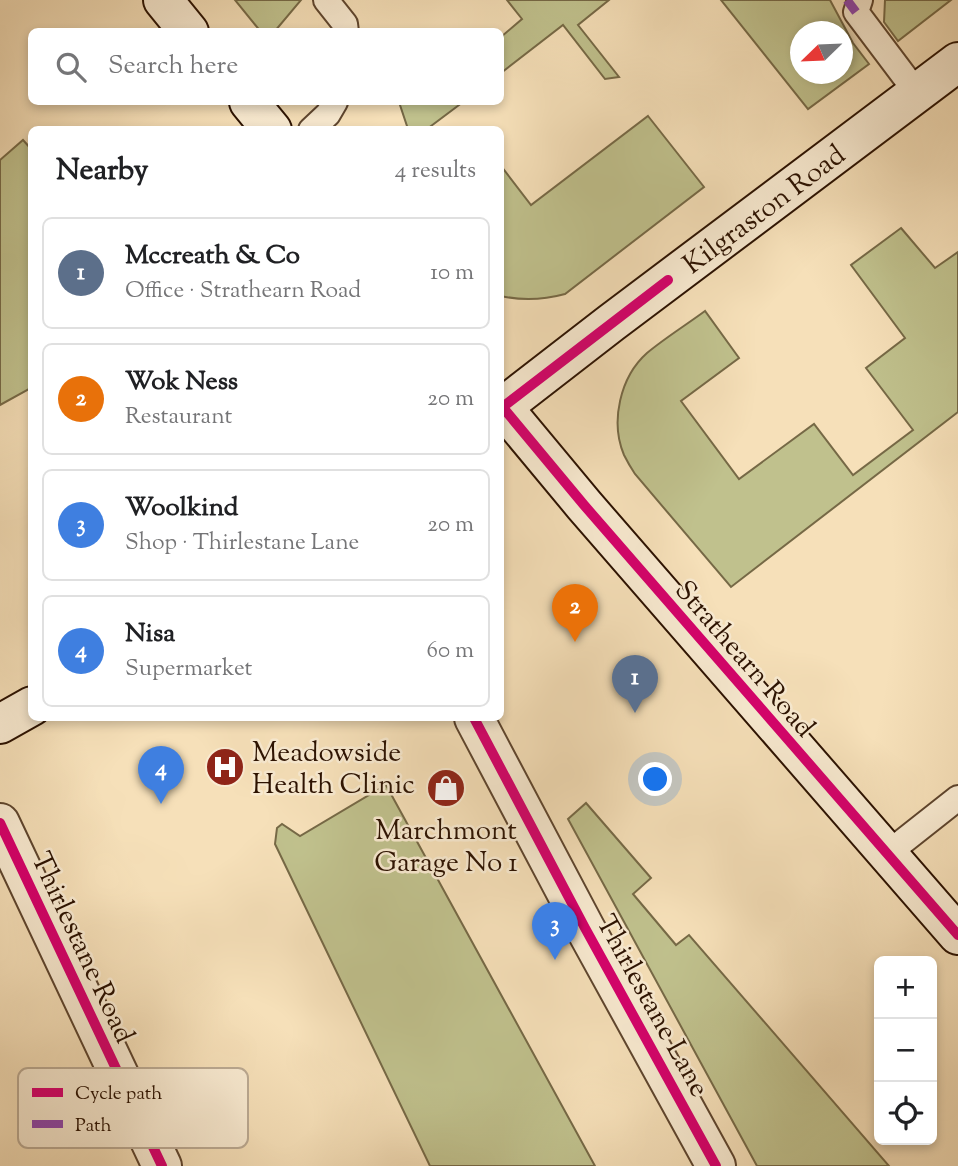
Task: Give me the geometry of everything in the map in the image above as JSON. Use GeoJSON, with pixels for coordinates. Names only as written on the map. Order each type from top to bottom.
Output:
{"type":"FeatureCollection","features":[{"type":"Feature","properties":{"kind":"street"},"geometry":{"type":"LineString","coordinates":[[163,0],[186,28]]}},
{"type":"Feature","properties":{"kind":"street","name":"Kilgraston Road"},"geometry":{"type":"LineString","coordinates":[[504,405],[958,62]]}},
{"type":"Feature","properties":{"kind":"street"},"geometry":{"type":"LineString","coordinates":[[251,105],[269,126]]}},
{"type":"Feature","properties":{"kind":"street","name":"Strathearn Road"},"geometry":{"type":"LineString","coordinates":[[504,411],[958,935]]}},
{"type":"Feature","properties":{"kind":"street"},"geometry":{"type":"LineString","coordinates":[[0,724],[28,708]]}},
{"type":"Feature","properties":{"kind":"street","name":"Thirlestane Lane"},"geometry":{"type":"LineString","coordinates":[[476,721],[585,928],[716,1166]]}},
{"type":"Feature","properties":{"kind":"street","name":"Thirlestane Road"},"geometry":{"type":"LineString","coordinates":[[0,823],[116,1068]]}},
{"type":"Feature","properties":{"kind":"street","name":"Thirlestane Road"},"geometry":{"type":"LineString","coordinates":[[153,1148],[162,1166]]}},
{"type":"Feature","properties":{"kind":"lane"},"geometry":{"type":"LineString","coordinates":[[326,0],[346,28]]}},
{"type":"Feature","properties":{"kind":"lane"},"geometry":{"type":"LineString","coordinates":[[860,0],[856,12],[917,93]]}},
{"type":"Feature","properties":{"kind":"lane"},"geometry":{"type":"LineString","coordinates":[[315,126],[333,105]]}},
{"type":"Feature","properties":{"kind":"lane"},"geometry":{"type":"LineString","coordinates":[[887,854],[958,798]]}},
{"type":"Feature","properties":{"kind":"green space"},"geometry":{"type":"Polygon","coordinates":[[[235,0],[301,0],[278,28],[258,28],[235,0]]]}},
{"type":"Feature","properties":{"kind":"green space"},"geometry":{"type":"Polygon","coordinates":[[[507,0],[609,0],[578,25],[619,77],[605,79],[563,25],[504,71],[504,34],[522,19],[507,0]]]}},
{"type":"Feature","properties":{"kind":"green space"},"geometry":{"type":"Polygon","coordinates":[[[721,0],[830,0],[841,21],[790,21],[790,84],[842,84],[808,109],[721,0]]]}},
{"type":"Feature","properties":{"kind":"green space"},"geometry":{"type":"Polygon","coordinates":[[[885,0],[951,0],[898,41],[884,22],[885,0]]]}},
{"type":"Feature","properties":{"kind":"green space"},"geometry":{"type":"Polygon","coordinates":[[[853,43],[869,64],[853,76],[853,43]]]}},
{"type":"Feature","properties":{"kind":"green space"},"geometry":{"type":"Polygon","coordinates":[[[400,105],[459,105],[431,126],[407,126],[400,105]]]}},
{"type":"Feature","properties":{"kind":"green space"},"geometry":{"type":"Polygon","coordinates":[[[648,116],[704,187],[565,294],[533,299],[504,297],[504,170],[531,205],[648,116]]]}},
{"type":"Feature","properties":{"kind":"green space"},"geometry":{"type":"Polygon","coordinates":[[[23,140],[28,146],[28,390],[0,405],[0,160],[23,140]]]}},
{"type":"Feature","properties":{"kind":"green space"},"geometry":{"type":"Polygon","coordinates":[[[901,228],[935,268],[958,252],[958,412],[731,587],[635,474],[624,455],[618,415],[624,387],[630,374],[647,353],[705,311],[739,358],[681,401],[739,479],[814,424],[853,475],[913,430],[866,368],[905,338],[851,265],[901,228]]]}},
{"type":"Feature","properties":{"kind":"green space"},"geometry":{"type":"Polygon","coordinates":[[[386,785],[595,1166],[430,1166],[275,844],[277,828],[282,824],[300,836],[386,785]]]}},
{"type":"Feature","properties":{"kind":"green space"},"geometry":{"type":"Polygon","coordinates":[[[586,803],[651,878],[633,894],[676,945],[689,935],[889,1166],[757,1166],[568,819],[586,803]]]}},
{"type":"Feature","properties":{"kind":"marked path"},"geometry":{"type":"LineString","coordinates":[[847,0],[856,12]]}},
{"type":"Feature","properties":{"kind":"cycle path"},"geometry":{"type":"LineString","coordinates":[[504,406],[668,280]]}},
{"type":"Feature","properties":{"kind":"cycle path"},"geometry":{"type":"LineString","coordinates":[[504,409],[584,505],[958,935]]}},
{"type":"Feature","properties":{"kind":"cycle path"},"geometry":{"type":"LineString","coordinates":[[476,721],[585,928],[716,1166]]}},
{"type":"Feature","properties":{"kind":"cycle path"},"geometry":{"type":"LineString","coordinates":[[0,823],[116,1068]]}},
{"type":"Feature","properties":{"kind":"cycle path"},"geometry":{"type":"LineString","coordinates":[[153,1148],[162,1166]]}},
{"type":"Feature","properties":{"kind":"place","name":"Wok Ness"},"geometry":{"type":"Point","coordinates":[575,642]}},
{"type":"Feature","properties":{"kind":"place","name":"Mccreath & Co"},"geometry":{"type":"Point","coordinates":[635,713]}},
{"type":"Feature","properties":{"kind":"place","name":"Meadowside Health Clinic"},"geometry":{"type":"Point","coordinates":[225,767]}},
{"type":"Feature","properties":{"kind":"place","name":"Marchmont Garage No 1"},"geometry":{"type":"Point","coordinates":[446,788]}},
{"type":"Feature","properties":{"kind":"place","name":"Nisa"},"geometry":{"type":"Point","coordinates":[161,804]}},
{"type":"Feature","properties":{"kind":"place","name":"Woolkind"},"geometry":{"type":"Point","coordinates":[555,960]}}]}
